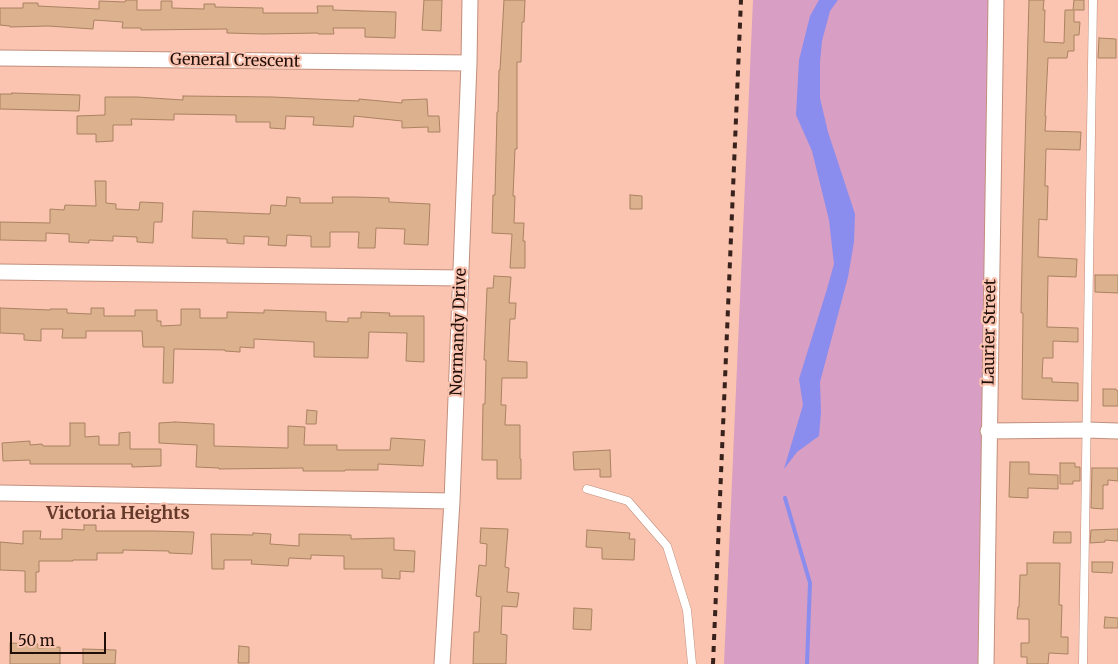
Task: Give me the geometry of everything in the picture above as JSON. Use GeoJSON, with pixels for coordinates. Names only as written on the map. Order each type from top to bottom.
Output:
{"type":"FeatureCollection","features":[{"type":"Feature","properties":{"kind":"street","name":"Normandy Drive"},"geometry":{"type":"LineString","coordinates":[[442,664],[452,502],[470,0]]}},
{"type":"Feature","properties":{"kind":"street","name":"Laurier Street"},"geometry":{"type":"LineString","coordinates":[[986,664],[988,431],[996,0]]}},
{"type":"Feature","properties":{"kind":"street","name":"General Crescent"},"geometry":{"type":"LineString","coordinates":[[0,58],[469,63]]}},
{"type":"Feature","properties":{"kind":"street"},"geometry":{"type":"LineString","coordinates":[[0,272],[461,278]]}},
{"type":"Feature","properties":{"kind":"street"},"geometry":{"type":"LineString","coordinates":[[988,431],[1118,431]]}},
{"type":"Feature","properties":{"kind":"street"},"geometry":{"type":"LineString","coordinates":[[0,493],[452,502]]}},
{"type":"Feature","properties":{"kind":"lane"},"geometry":{"type":"LineString","coordinates":[[1082,664],[1093,0]]}},
{"type":"Feature","properties":{"kind":"lane"},"geometry":{"type":"LineString","coordinates":[[587,489],[628,501],[667,546],[687,610],[692,664]]}},
{"type":"Feature","properties":{"kind":"shaded area"},"geometry":{"type":"Polygon","coordinates":[[[753,0],[990,0],[978,664],[724,664],[753,0]]]}},
{"type":"Feature","properties":{"kind":"water"},"geometry":{"type":"Polygon","coordinates":[[[819,0],[838,0],[830,11],[822,41],[820,98],[828,132],[855,214],[854,242],[848,277],[820,382],[821,412],[819,436],[797,452],[784,469],[803,405],[799,379],[834,264],[829,220],[812,151],[796,115],[799,60],[810,16],[819,0]]]}},
{"type":"Feature","properties":{"kind":"building"},"geometry":{"type":"Polygon","coordinates":[[[126,0],[137,0],[137,10],[161,10],[161,1],[172,1],[172,8],[204,9],[204,4],[215,4],[215,7],[263,8],[263,13],[318,13],[317,6],[333,6],[333,10],[396,12],[395,38],[365,37],[365,28],[333,28],[334,34],[263,34],[227,33],[227,29],[141,30],[141,28],[122,28],[123,22],[94,20],[93,29],[48,26],[10,27],[0,25],[0,8],[23,8],[23,3],[38,3],[38,6],[99,9],[99,1],[125,2],[126,0]]]}},
{"type":"Feature","properties":{"kind":"building"},"geometry":{"type":"Polygon","coordinates":[[[424,0],[442,0],[441,31],[422,30],[424,0]]]}},
{"type":"Feature","properties":{"kind":"building"},"geometry":{"type":"Polygon","coordinates":[[[504,0],[525,0],[524,22],[522,22],[521,62],[517,62],[517,149],[515,149],[513,196],[515,196],[514,223],[524,223],[525,268],[510,268],[512,234],[492,233],[504,0]]]}},
{"type":"Feature","properties":{"kind":"building"},"geometry":{"type":"Polygon","coordinates":[[[1029,0],[1044,0],[1044,42],[1064,43],[1065,10],[1073,10],[1074,0],[1084,0],[1084,10],[1074,10],[1074,22],[1080,22],[1079,35],[1074,35],[1074,51],[1068,51],[1067,58],[1048,58],[1045,131],[1081,132],[1080,150],[1046,149],[1045,186],[1048,186],[1047,220],[1039,219],[1038,257],[1077,259],[1076,277],[1048,276],[1047,327],[1078,328],[1078,342],[1053,341],[1053,358],[1043,358],[1042,378],[1052,378],[1052,382],[1078,383],[1078,401],[1022,399],[1023,313],[1021,313],[1029,0]]]}},
{"type":"Feature","properties":{"kind":"building"},"geometry":{"type":"Polygon","coordinates":[[[1099,38],[1116,39],[1116,58],[1098,58],[1099,38]]]}},
{"type":"Feature","properties":{"kind":"building"},"geometry":{"type":"Polygon","coordinates":[[[0,94],[80,95],[79,111],[0,109],[0,94]]]}},
{"type":"Feature","properties":{"kind":"building"},"geometry":{"type":"Polygon","coordinates":[[[183,96],[272,97],[359,101],[359,99],[402,103],[402,100],[427,99],[428,116],[439,116],[440,132],[428,132],[428,127],[402,128],[402,121],[354,116],[353,127],[313,125],[314,117],[286,116],[285,129],[270,128],[270,122],[236,122],[236,115],[174,114],[174,120],[131,119],[132,125],[113,125],[113,141],[96,142],[96,134],[77,134],[77,116],[105,115],[105,97],[183,100],[183,96]]]}},
{"type":"Feature","properties":{"kind":"building"},"geometry":{"type":"Polygon","coordinates":[[[95,181],[106,181],[106,203],[116,204],[116,209],[139,210],[140,202],[163,203],[162,222],[154,222],[153,243],[137,242],[137,237],[113,236],[113,241],[89,240],[89,243],[69,242],[69,234],[46,233],[46,241],[0,240],[0,222],[50,223],[50,209],[64,210],[65,205],[96,206],[95,181]]]}},
{"type":"Feature","properties":{"kind":"building"},"geometry":{"type":"Polygon","coordinates":[[[630,195],[642,196],[642,209],[630,209],[630,195]]]}},
{"type":"Feature","properties":{"kind":"building"},"geometry":{"type":"Polygon","coordinates":[[[287,197],[300,198],[300,203],[333,203],[332,197],[356,197],[389,198],[389,202],[430,204],[428,245],[404,244],[405,229],[376,228],[375,248],[358,248],[359,232],[330,232],[330,247],[311,247],[311,236],[287,235],[286,246],[268,245],[269,237],[244,236],[244,244],[227,243],[227,239],[192,238],[193,211],[270,214],[271,205],[286,206],[287,197]]]}},
{"type":"Feature","properties":{"kind":"building"},"geometry":{"type":"Polygon","coordinates":[[[1095,275],[1118,275],[1118,293],[1095,292],[1095,275]]]}},
{"type":"Feature","properties":{"kind":"building"},"geometry":{"type":"Polygon","coordinates":[[[494,276],[511,277],[509,303],[516,303],[515,319],[510,319],[508,361],[527,362],[527,378],[502,378],[501,405],[506,405],[505,425],[520,425],[521,479],[497,479],[497,460],[482,460],[487,288],[493,288],[494,276]]]}},
{"type":"Feature","properties":{"kind":"building"},"geometry":{"type":"Polygon","coordinates":[[[0,308],[67,309],[67,313],[91,314],[91,308],[104,308],[104,316],[135,316],[135,310],[157,310],[157,321],[161,321],[161,326],[181,325],[181,309],[200,309],[200,318],[227,318],[227,312],[264,313],[264,310],[326,312],[326,321],[348,322],[348,318],[361,318],[361,312],[390,313],[389,316],[424,316],[424,362],[406,361],[407,333],[369,332],[368,358],[314,357],[314,342],[254,339],[254,348],[240,347],[240,352],[174,349],[173,383],[163,383],[164,347],[143,347],[142,331],[86,331],[86,338],[62,338],[63,329],[41,329],[41,341],[24,340],[24,334],[0,333],[0,308]]]}},
{"type":"Feature","properties":{"kind":"building"},"geometry":{"type":"Polygon","coordinates":[[[1103,389],[1116,389],[1118,391],[1118,406],[1103,406],[1103,389]]]}},
{"type":"Feature","properties":{"kind":"building"},"geometry":{"type":"Polygon","coordinates":[[[307,410],[317,411],[316,424],[306,424],[307,410]]]}},
{"type":"Feature","properties":{"kind":"building"},"geometry":{"type":"Polygon","coordinates":[[[70,423],[85,423],[85,437],[99,436],[99,445],[119,445],[119,433],[130,432],[130,449],[161,449],[161,466],[132,467],[132,464],[30,464],[30,460],[3,461],[2,443],[30,441],[30,445],[70,446],[70,423]]]}},
{"type":"Feature","properties":{"kind":"building"},"geometry":{"type":"Polygon","coordinates":[[[159,423],[214,424],[214,446],[288,448],[288,426],[305,427],[304,445],[337,445],[337,450],[390,450],[391,438],[425,440],[423,466],[378,464],[378,470],[345,471],[303,471],[303,468],[219,469],[196,467],[197,445],[159,443],[159,423]]]}},
{"type":"Feature","properties":{"kind":"building"},"geometry":{"type":"Polygon","coordinates":[[[610,450],[611,477],[600,477],[600,469],[574,470],[573,452],[610,450]]]}},
{"type":"Feature","properties":{"kind":"building"},"geometry":{"type":"Polygon","coordinates":[[[1010,462],[1029,462],[1029,474],[1058,475],[1058,489],[1028,488],[1028,498],[1009,497],[1010,462]]]}},
{"type":"Feature","properties":{"kind":"building"},"geometry":{"type":"Polygon","coordinates":[[[1060,463],[1075,463],[1075,467],[1080,467],[1080,481],[1073,481],[1073,484],[1060,484],[1060,463]]]}},
{"type":"Feature","properties":{"kind":"building"},"geometry":{"type":"Polygon","coordinates":[[[1092,468],[1118,468],[1118,481],[1108,480],[1108,485],[1103,485],[1103,509],[1091,508],[1092,468]]]}},
{"type":"Feature","properties":{"kind":"building"},"geometry":{"type":"Polygon","coordinates":[[[84,525],[96,525],[96,531],[194,532],[192,554],[169,553],[169,551],[123,550],[123,553],[97,553],[97,560],[39,561],[39,572],[36,572],[36,592],[25,592],[25,571],[0,570],[0,542],[23,544],[23,531],[41,531],[40,539],[62,539],[62,529],[84,530],[84,525]]]}},
{"type":"Feature","properties":{"kind":"building"},"geometry":{"type":"Polygon","coordinates":[[[481,528],[508,529],[505,567],[509,568],[507,592],[519,593],[517,607],[502,606],[501,634],[507,635],[506,664],[473,664],[474,632],[479,632],[481,597],[476,596],[479,565],[486,566],[487,544],[480,543],[481,528]]]}},
{"type":"Feature","properties":{"kind":"building"},"geometry":{"type":"Polygon","coordinates":[[[1118,529],[1118,541],[1105,540],[1105,542],[1090,543],[1091,530],[1118,529]]]}},
{"type":"Feature","properties":{"kind":"building"},"geometry":{"type":"Polygon","coordinates":[[[587,530],[630,533],[629,539],[635,539],[634,560],[602,559],[602,548],[586,547],[587,530]]]}},
{"type":"Feature","properties":{"kind":"building"},"geometry":{"type":"Polygon","coordinates":[[[1054,532],[1071,532],[1071,543],[1053,543],[1054,532]]]}},
{"type":"Feature","properties":{"kind":"building"},"geometry":{"type":"Polygon","coordinates":[[[253,533],[271,534],[270,544],[299,546],[299,534],[351,535],[351,539],[394,538],[394,550],[415,551],[414,572],[400,571],[400,579],[382,578],[382,569],[344,569],[344,556],[311,555],[311,559],[289,558],[288,566],[251,564],[252,560],[224,560],[224,569],[212,569],[211,534],[253,535],[253,533]]]}},
{"type":"Feature","properties":{"kind":"building"},"geometry":{"type":"Polygon","coordinates":[[[1092,562],[1113,562],[1112,573],[1092,572],[1092,562]]]}},
{"type":"Feature","properties":{"kind":"building"},"geometry":{"type":"Polygon","coordinates":[[[1027,563],[1060,563],[1059,605],[1062,605],[1061,637],[1068,637],[1068,654],[1049,653],[1048,664],[1027,664],[1027,657],[1021,657],[1021,643],[1029,643],[1029,619],[1017,619],[1020,575],[1027,575],[1027,563]]]}},
{"type":"Feature","properties":{"kind":"building"},"geometry":{"type":"Polygon","coordinates":[[[574,608],[592,609],[591,630],[573,629],[574,608]]]}},
{"type":"Feature","properties":{"kind":"building"},"geometry":{"type":"Polygon","coordinates":[[[1105,617],[1118,618],[1118,628],[1104,628],[1105,617]]]}},
{"type":"Feature","properties":{"kind":"building"},"geometry":{"type":"Polygon","coordinates":[[[10,643],[38,644],[38,648],[60,647],[60,664],[10,664],[10,643]]]}},
{"type":"Feature","properties":{"kind":"building"},"geometry":{"type":"Polygon","coordinates":[[[239,646],[249,647],[249,663],[238,663],[239,646]]]}},
{"type":"Feature","properties":{"kind":"building"},"geometry":{"type":"Polygon","coordinates":[[[83,649],[116,650],[115,664],[83,664],[83,649]]]}},
{"type":"Feature","properties":{"kind":"waterway"},"geometry":{"type":"LineString","coordinates":[[785,498],[810,583],[807,664]]}},
{"type":"Feature","properties":{"kind":"railway"},"geometry":{"type":"LineString","coordinates":[[713,664],[741,0]]}},
{"type":"Feature","properties":{"kind":"district","name":"Victoria Heights"},"geometry":{"type":"Point","coordinates":[118,514]}}]}
